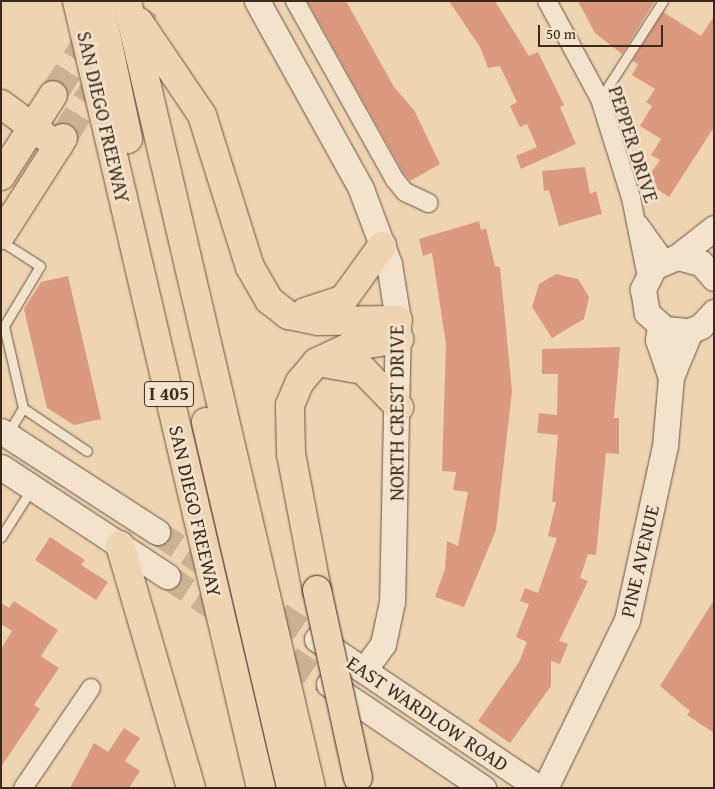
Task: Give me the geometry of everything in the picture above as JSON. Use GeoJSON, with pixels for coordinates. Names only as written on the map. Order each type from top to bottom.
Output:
{"type":"FeatureCollection","features":[{"type":"Feature","properties":{"kind":"main road","name":"SAN DIEGO FREEWAY"},"geometry":{"type":"LineString","coordinates":[[77,1],[261,788]]}},
{"type":"Feature","properties":{"kind":"main road"},"geometry":{"type":"LineString","coordinates":[[98,1],[280,788]]}},
{"type":"Feature","properties":{"kind":"main road"},"geometry":{"type":"LineString","coordinates":[[121,3],[202,115],[250,267],[269,300],[288,315],[318,322],[399,330]]}},
{"type":"Feature","properties":{"kind":"main road"},"geometry":{"type":"LineString","coordinates":[[121,3],[291,788]]}},
{"type":"Feature","properties":{"kind":"main road","name":"I 405"},"geometry":{"type":"LineString","coordinates":[[121,3],[311,788]]}},
{"type":"Feature","properties":{"kind":"main road"},"geometry":{"type":"LineString","coordinates":[[1,176],[53,95]]}},
{"type":"Feature","properties":{"kind":"main road"},"geometry":{"type":"LineString","coordinates":[[1,104],[31,128],[61,142],[1,235]]}},
{"type":"Feature","properties":{"kind":"main road"},"geometry":{"type":"LineString","coordinates":[[288,315],[343,300],[382,246]]}},
{"type":"Feature","properties":{"kind":"main road"},"geometry":{"type":"LineString","coordinates":[[359,783],[317,590],[287,430],[290,405],[300,382],[317,362],[349,347],[399,330]]}},
{"type":"Feature","properties":{"kind":"main road"},"geometry":{"type":"LineString","coordinates":[[317,362],[363,370],[399,407]]}},
{"type":"Feature","properties":{"kind":"main road"},"geometry":{"type":"LineString","coordinates":[[120,545],[191,788]]}},
{"type":"Feature","properties":{"kind":"street","name":"NORTH CREST DRIVE"},"geometry":{"type":"LineString","coordinates":[[257,1],[332,132],[382,246],[399,330],[399,407],[392,602],[383,644],[364,670]]}},
{"type":"Feature","properties":{"kind":"street"},"geometry":{"type":"LineString","coordinates":[[295,1],[395,180],[405,192],[429,203]]}},
{"type":"Feature","properties":{"kind":"street","name":"PEPPER DRIVE"},"geometry":{"type":"LineString","coordinates":[[547,1],[600,99],[637,222],[663,265]]}},
{"type":"Feature","properties":{"kind":"street","name":"PEPPER DRIVE"},"geometry":{"type":"LineString","coordinates":[[637,222],[638,248],[663,265]]}},
{"type":"Feature","properties":{"kind":"street"},"geometry":{"type":"LineString","coordinates":[[705,324],[660,326],[643,301],[663,265],[714,228]]}},
{"type":"Feature","properties":{"kind":"street"},"geometry":{"type":"LineString","coordinates":[[663,265],[689,258],[712,268]]}},
{"type":"Feature","properties":{"kind":"street","name":"PINE AVENUE"},"geometry":{"type":"LineString","coordinates":[[671,377],[705,324]]}},
{"type":"Feature","properties":{"kind":"street","name":"PINE AVENUE"},"geometry":{"type":"LineString","coordinates":[[545,788],[627,620],[665,446],[671,377],[658,340],[660,326]]}},
{"type":"Feature","properties":{"kind":"street"},"geometry":{"type":"LineString","coordinates":[[4,433],[157,532]]}},
{"type":"Feature","properties":{"kind":"street"},"geometry":{"type":"LineString","coordinates":[[3,471],[167,576]]}},
{"type":"Feature","properties":{"kind":"street","name":"EAST WARDLOW ROAD"},"geometry":{"type":"LineString","coordinates":[[317,639],[539,788]]}},
{"type":"Feature","properties":{"kind":"street","name":"EAST WARDLOW ROAD"},"geometry":{"type":"LineString","coordinates":[[329,684],[483,788]]}},
{"type":"Feature","properties":{"kind":"street"},"geometry":{"type":"LineString","coordinates":[[23,788],[91,688]]}},
{"type":"Feature","properties":{"kind":"lane"},"geometry":{"type":"LineString","coordinates":[[600,99],[663,1]]}},
{"type":"Feature","properties":{"kind":"lane"},"geometry":{"type":"LineString","coordinates":[[1,241],[40,266],[4,326],[23,408],[87,451]]}},
{"type":"Feature","properties":{"kind":"lane"},"geometry":{"type":"LineString","coordinates":[[4,433],[23,408]]}},
{"type":"Feature","properties":{"kind":"lane"},"geometry":{"type":"LineString","coordinates":[[1,537],[32,488]]}},
{"type":"Feature","properties":{"kind":"building"},"geometry":{"type":"Polygon","coordinates":[[[307,1],[346,1],[394,87],[414,110],[440,164],[410,181],[404,174],[307,1]]]}},
{"type":"Feature","properties":{"kind":"building"},"geometry":{"type":"Polygon","coordinates":[[[449,1],[495,1],[529,56],[538,52],[564,105],[560,107],[576,144],[521,169],[516,156],[537,147],[527,124],[520,127],[510,106],[517,102],[500,66],[488,68],[480,47],[449,1]]]}},
{"type":"Feature","properties":{"kind":"building"},"geometry":{"type":"Polygon","coordinates":[[[578,1],[655,1],[622,54],[595,33],[578,1]]]}},
{"type":"Feature","properties":{"kind":"building"},"geometry":{"type":"Polygon","coordinates":[[[663,12],[701,36],[714,16],[714,127],[669,197],[651,185],[655,178],[651,173],[660,160],[651,155],[661,139],[640,126],[652,106],[646,102],[655,89],[632,75],[638,64],[632,61],[663,12]]]}},
{"type":"Feature","properties":{"kind":"building"},"geometry":{"type":"Polygon","coordinates":[[[585,167],[590,194],[596,191],[602,214],[559,226],[549,190],[544,191],[542,171],[585,167]]]}},
{"type":"Feature","properties":{"kind":"building"},"geometry":{"type":"Polygon","coordinates":[[[479,221],[481,230],[486,228],[495,266],[500,267],[512,391],[496,530],[464,607],[435,597],[445,569],[447,541],[458,546],[468,492],[453,490],[456,472],[442,471],[446,344],[432,253],[423,256],[419,239],[479,221]]]}},
{"type":"Feature","properties":{"kind":"building"},"geometry":{"type":"Polygon","coordinates":[[[556,274],[578,279],[589,297],[584,319],[552,338],[532,307],[539,284],[556,274]]]}},
{"type":"Feature","properties":{"kind":"building"},"geometry":{"type":"Polygon","coordinates":[[[68,276],[101,419],[74,425],[47,408],[24,309],[41,282],[68,276]]]}},
{"type":"Feature","properties":{"kind":"building"},"geometry":{"type":"Polygon","coordinates":[[[620,347],[614,418],[619,418],[619,454],[606,453],[596,555],[588,554],[580,578],[588,581],[559,641],[568,644],[560,664],[551,661],[551,686],[510,743],[478,721],[519,662],[527,642],[516,637],[529,604],[520,601],[525,588],[538,593],[557,538],[548,536],[556,502],[552,502],[558,435],[537,433],[539,413],[557,415],[558,374],[542,374],[542,349],[620,347]]]}},
{"type":"Feature","properties":{"kind":"building"},"geometry":{"type":"Polygon","coordinates":[[[50,537],[85,560],[81,565],[108,582],[96,600],[35,560],[50,537]]]}},
{"type":"Feature","properties":{"kind":"building"},"geometry":{"type":"Polygon","coordinates":[[[714,600],[714,733],[687,715],[690,711],[660,686],[714,600]]]}},
{"type":"Feature","properties":{"kind":"building"},"geometry":{"type":"Polygon","coordinates":[[[14,601],[58,630],[41,656],[59,668],[34,705],[40,709],[1,767],[1,649],[12,631],[1,624],[1,603],[9,608],[14,601]]]}},
{"type":"Feature","properties":{"kind":"building"},"geometry":{"type":"Polygon","coordinates":[[[124,728],[140,738],[125,761],[140,771],[129,788],[70,788],[94,743],[108,752],[124,728]]]}},
{"type":"Feature","properties":{"kind":"tunnel"},"geometry":{"type":"LineString","coordinates":[[53,95],[113,1]]}},
{"type":"Feature","properties":{"kind":"tunnel"},"geometry":{"type":"LineString","coordinates":[[63,138],[150,1]]}},
{"type":"Feature","properties":{"kind":"tunnel"},"geometry":{"type":"LineString","coordinates":[[157,532],[317,639]]}},
{"type":"Feature","properties":{"kind":"tunnel"},"geometry":{"type":"LineString","coordinates":[[167,576],[329,684]]}}]}
